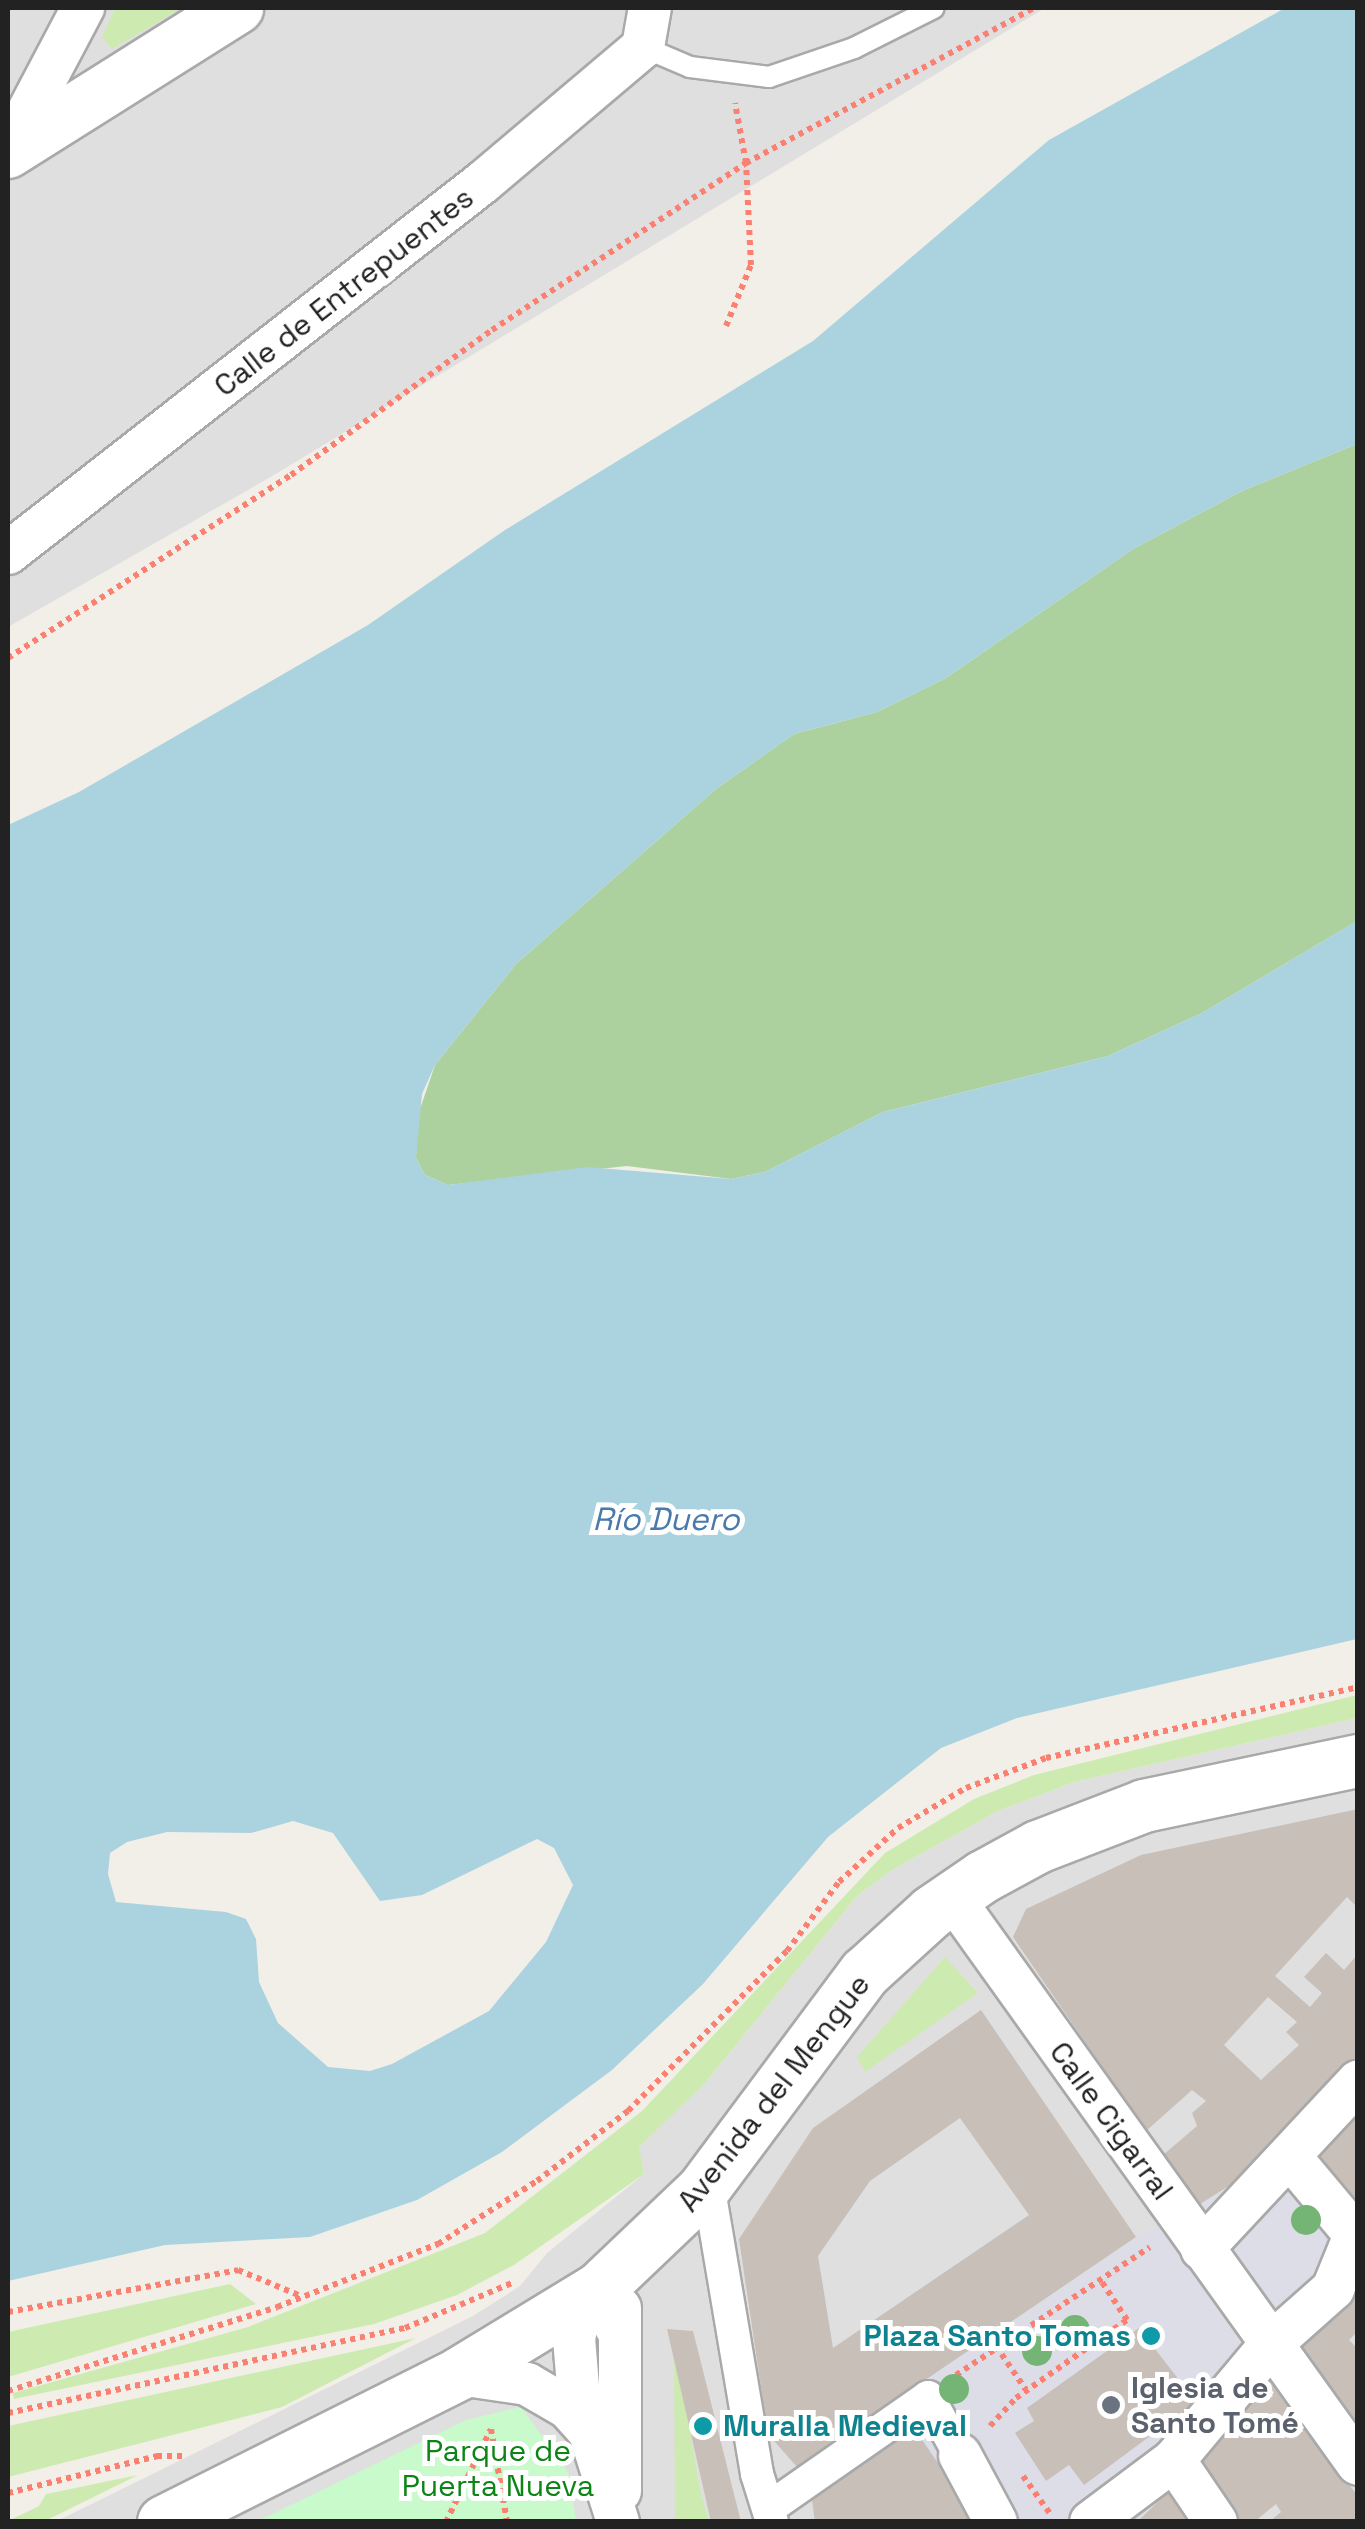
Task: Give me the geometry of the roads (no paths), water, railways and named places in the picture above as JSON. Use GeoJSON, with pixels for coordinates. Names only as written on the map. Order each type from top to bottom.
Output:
{"type":"FeatureCollection","features":[{"type":"Feature","properties":{"kind":"street"},"geometry":{"type":"LineString","coordinates":[[8,151],[83,8]]}},
{"type":"Feature","properties":{"kind":"street"},"geometry":{"type":"LineString","coordinates":[[8,151],[237,8]]}},
{"type":"Feature","properties":{"kind":"street","name":"Calle de Entrepuentes"},"geometry":{"type":"LineString","coordinates":[[8,553],[466,195],[646,27]]}},
{"type":"Feature","properties":{"kind":"street","name":"Avenida del Mengue"},"geometry":{"type":"LineString","coordinates":[[164,2522],[459,2374],[600,2318],[641,2253],[708,2184],[865,1973],[952,1898],[1038,1847],[1117,1815],[1358,1761]]}},
{"type":"Feature","properties":{"kind":"street","name":"Calle Cigarral"},"geometry":{"type":"LineString","coordinates":[[952,1898],[1358,2464]]}},
{"type":"Feature","properties":{"kind":"street"},"geometry":{"type":"LineString","coordinates":[[1194,2237],[1291,2158],[1358,2082]]}},
{"type":"Feature","properties":{"kind":"street"},"geometry":{"type":"LineString","coordinates":[[1071,2518],[1174,2460],[1271,2344],[1333,2288],[1356,2236],[1291,2158]]}},
{"type":"Feature","properties":{"kind":"street"},"geometry":{"type":"LineString","coordinates":[[708,2184],[757,2474],[770,2514],[928,2397],[979,2449],[996,2522]]}},
{"type":"Feature","properties":{"kind":"street"},"geometry":{"type":"LineString","coordinates":[[600,2318],[574,2359],[587,2429],[620,2522]]}},
{"type":"Feature","properties":{"kind":"street"},"geometry":{"type":"LineString","coordinates":[[600,2318],[620,2522]]}},
{"type":"Feature","properties":{"kind":"street"},"geometry":{"type":"LineString","coordinates":[[459,2374],[527,2384],[568,2408],[587,2429]]}},
{"type":"Feature","properties":{"kind":"street"},"geometry":{"type":"LineString","coordinates":[[1174,2460],[1216,2522]]}},
{"type":"Feature","properties":{"kind":"lane"},"geometry":{"type":"LineString","coordinates":[[646,27],[690,67],[768,77],[854,48],[934,8]]}},
{"type":"Feature","properties":{"kind":"water","name":"Río Duero"},"geometry":{"type":"Polygon","coordinates":[[[1285,8],[1357,8],[1357,444],[1242,491],[1133,549],[946,678],[877,712],[794,734],[716,789],[516,964],[435,1065],[422,1094],[416,1158],[425,1175],[448,1185],[587,1167],[731,1179],[765,1172],[883,1112],[1108,1056],[1202,1013],[1357,921],[1357,1639],[1017,1718],[941,1748],[828,1837],[703,1984],[612,2070],[502,2152],[417,2200],[310,2237],[165,2245],[8,2281],[8,825],[79,792],[368,625],[505,530],[813,341],[1049,140],[1285,8]],[[293,1821],[251,1833],[167,1832],[127,1842],[110,1853],[108,1874],[116,1902],[226,1912],[246,1919],[256,1939],[259,1982],[278,2023],[328,2067],[370,2071],[392,2064],[489,2011],[546,1942],[573,1885],[554,1848],[537,1839],[422,1895],[380,1901],[333,1833],[293,1821]]]}},
{"type":"Feature","properties":{"kind":"place","name":"Plaza Santo Tomas"},"geometry":{"type":"Point","coordinates":[1151,2336]}},
{"type":"Feature","properties":{"kind":"place","name":"Iglesia de Santo Tomé"},"geometry":{"type":"Point","coordinates":[1111,2405]}},
{"type":"Feature","properties":{"kind":"place","name":"Muralla Medieval"},"geometry":{"type":"Point","coordinates":[703,2426]}},
{"type":"Feature","properties":{"kind":"park label","name":"Parque de Puerta Nueva"},"geometry":{"type":"Point","coordinates":[498,2468]}}]}
